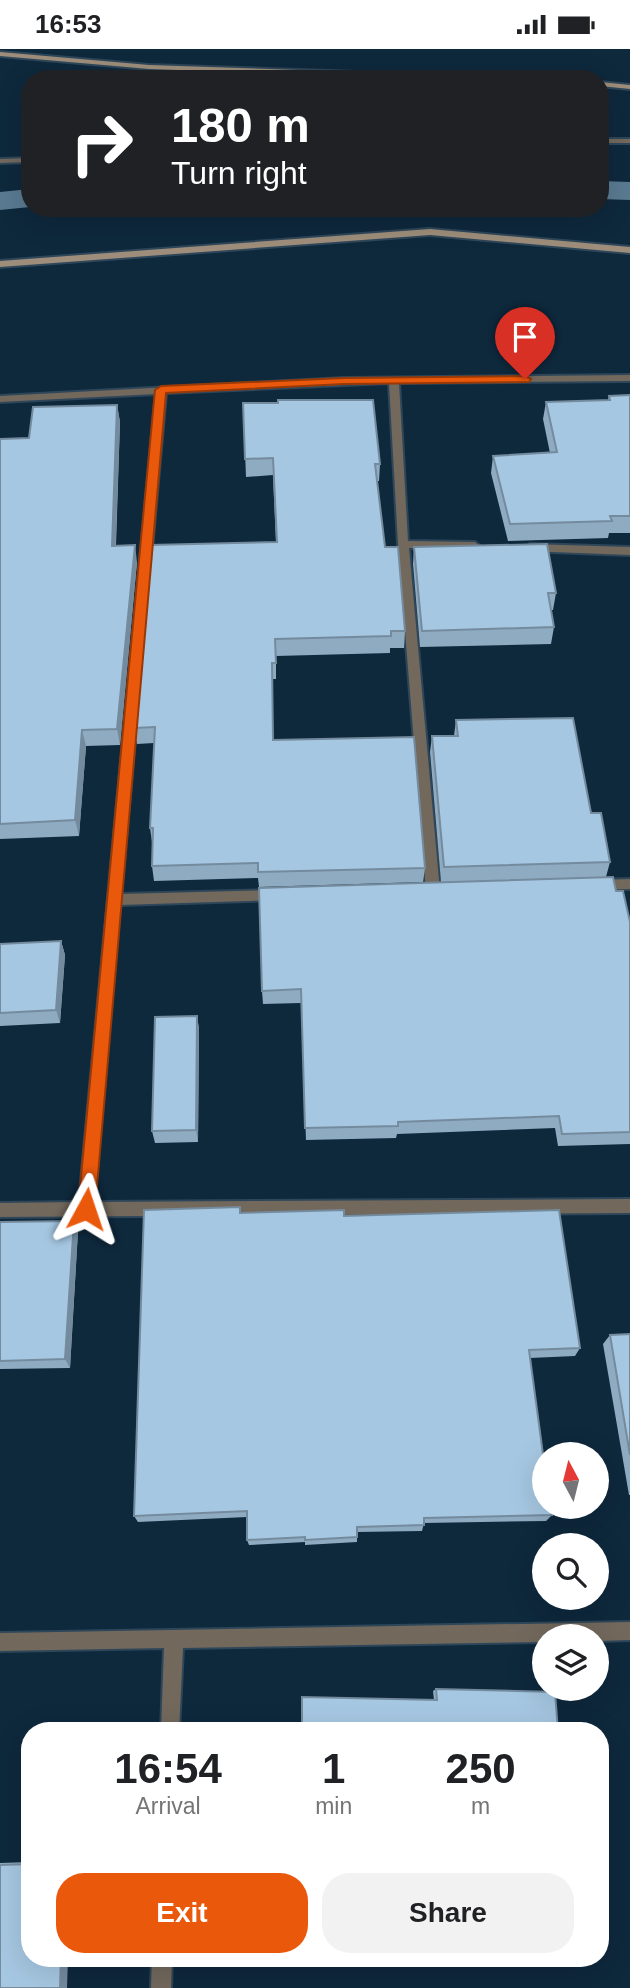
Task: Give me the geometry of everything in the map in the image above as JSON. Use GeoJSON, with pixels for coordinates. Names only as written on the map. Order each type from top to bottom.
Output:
{"type":"FeatureCollection","features":[{"type":"Feature","properties":{"kind":"street"},"geometry":{"type":"LineString","coordinates":[[0,54],[149,67],[238,70]]}},
{"type":"Feature","properties":{"kind":"street"},"geometry":{"type":"LineString","coordinates":[[609,85],[630,87]]}},
{"type":"Feature","properties":{"kind":"street"},"geometry":{"type":"LineString","coordinates":[[609,141],[630,141]]}},
{"type":"Feature","properties":{"kind":"street"},"geometry":{"type":"LineString","coordinates":[[0,161],[21,160]]}},
{"type":"Feature","properties":{"kind":"street"},"geometry":{"type":"LineString","coordinates":[[0,264],[430,232],[630,250]]}},
{"type":"Feature","properties":{"kind":"street"},"geometry":{"type":"LineString","coordinates":[[0,399],[394,381],[630,378]]}},
{"type":"Feature","properties":{"kind":"street"},"geometry":{"type":"LineString","coordinates":[[394,381],[403,544],[433,891]]}},
{"type":"Feature","properties":{"kind":"street"},"geometry":{"type":"LineString","coordinates":[[86,1209],[161,390]]}},
{"type":"Feature","properties":{"kind":"street"},"geometry":{"type":"LineString","coordinates":[[403,544],[483,547]]}},
{"type":"Feature","properties":{"kind":"street"},"geometry":{"type":"LineString","coordinates":[[523,548],[630,551]]}},
{"type":"Feature","properties":{"kind":"street"},"geometry":{"type":"LineString","coordinates":[[578,886],[630,884]]}},
{"type":"Feature","properties":{"kind":"street"},"geometry":{"type":"LineString","coordinates":[[115,900],[295,895]]}},
{"type":"Feature","properties":{"kind":"street"},"geometry":{"type":"LineString","coordinates":[[0,1210],[630,1206]]}},
{"type":"Feature","properties":{"kind":"street"},"geometry":{"type":"LineString","coordinates":[[0,1641],[630,1631]]}},
{"type":"Feature","properties":{"kind":"street"},"geometry":{"type":"LineString","coordinates":[[170,1722],[174,1639]]}},
{"type":"Feature","properties":{"kind":"street"},"geometry":{"type":"LineString","coordinates":[[161,1988],[162,1967]]}},
{"type":"Feature","properties":{"kind":"building"},"geometry":{"type":"Polygon","coordinates":[[[630,395],[630,516],[610,516],[612,521],[510,524],[493,456],[557,452],[546,402],[610,400],[609,396],[630,395]]]}},
{"type":"Feature","properties":{"kind":"building"},"geometry":{"type":"Polygon","coordinates":[[[278,400],[373,400],[380,464],[375,464],[385,547],[398,547],[405,631],[391,631],[391,636],[275,639],[276,663],[272,663],[273,740],[414,737],[425,868],[258,872],[258,863],[152,866],[153,828],[150,828],[155,727],[134,728],[151,545],[277,542],[273,458],[245,459],[243,403],[278,403],[278,400]]]}},
{"type":"Feature","properties":{"kind":"building"},"geometry":{"type":"Polygon","coordinates":[[[117,405],[112,546],[135,545],[117,729],[82,730],[75,820],[0,824],[0,439],[29,438],[33,407],[117,405]]]}},
{"type":"Feature","properties":{"kind":"building"},"geometry":{"type":"Polygon","coordinates":[[[547,544],[556,593],[548,593],[554,627],[422,631],[414,547],[547,544]]]}},
{"type":"Feature","properties":{"kind":"building"},"geometry":{"type":"Polygon","coordinates":[[[573,718],[591,813],[601,813],[610,862],[444,867],[432,736],[458,736],[456,720],[573,718]]]}},
{"type":"Feature","properties":{"kind":"building"},"geometry":{"type":"Polygon","coordinates":[[[613,877],[616,891],[623,891],[630,922],[630,1132],[562,1134],[559,1116],[398,1122],[398,1126],[305,1128],[301,989],[262,991],[259,888],[613,877]]]}},
{"type":"Feature","properties":{"kind":"building"},"geometry":{"type":"Polygon","coordinates":[[[61,941],[56,1010],[0,1013],[0,944],[61,941]]]}},
{"type":"Feature","properties":{"kind":"building"},"geometry":{"type":"Polygon","coordinates":[[[197,1016],[196,1130],[152,1131],[155,1017],[197,1016]]]}},
{"type":"Feature","properties":{"kind":"building"},"geometry":{"type":"Polygon","coordinates":[[[240,1207],[240,1213],[344,1210],[344,1216],[559,1210],[580,1348],[529,1350],[541,1442],[532,1442],[532,1515],[424,1518],[424,1525],[357,1527],[357,1537],[305,1540],[305,1537],[247,1540],[247,1511],[134,1516],[144,1210],[240,1207]]]}},
{"type":"Feature","properties":{"kind":"building"},"geometry":{"type":"Polygon","coordinates":[[[74,1221],[65,1359],[0,1361],[0,1222],[74,1221]]]}},
{"type":"Feature","properties":{"kind":"building"},"geometry":{"type":"Polygon","coordinates":[[[630,1334],[630,1455],[610,1335],[630,1334]]]}},
{"type":"Feature","properties":{"kind":"building"},"geometry":{"type":"Polygon","coordinates":[[[436,1689],[532,1691],[532,1701],[556,1701],[557,1722],[302,1722],[302,1697],[437,1700],[436,1689]]]}},
{"type":"Feature","properties":{"kind":"building"},"geometry":{"type":"Polygon","coordinates":[[[21,1864],[21,1967],[61,1967],[60,1988],[0,1988],[0,1865],[21,1864]]]}},
{"type":"Feature","properties":{"kind":"waterway"},"geometry":{"type":"LineString","coordinates":[[609,190],[630,191]]}},
{"type":"Feature","properties":{"kind":"waterway"},"geometry":{"type":"LineString","coordinates":[[0,201],[21,199]]}},
{"type":"Feature","properties":{"kind":"route"},"geometry":{"type":"LineString","coordinates":[[86,1209],[161,390],[344,381],[525,379]]}}]}
